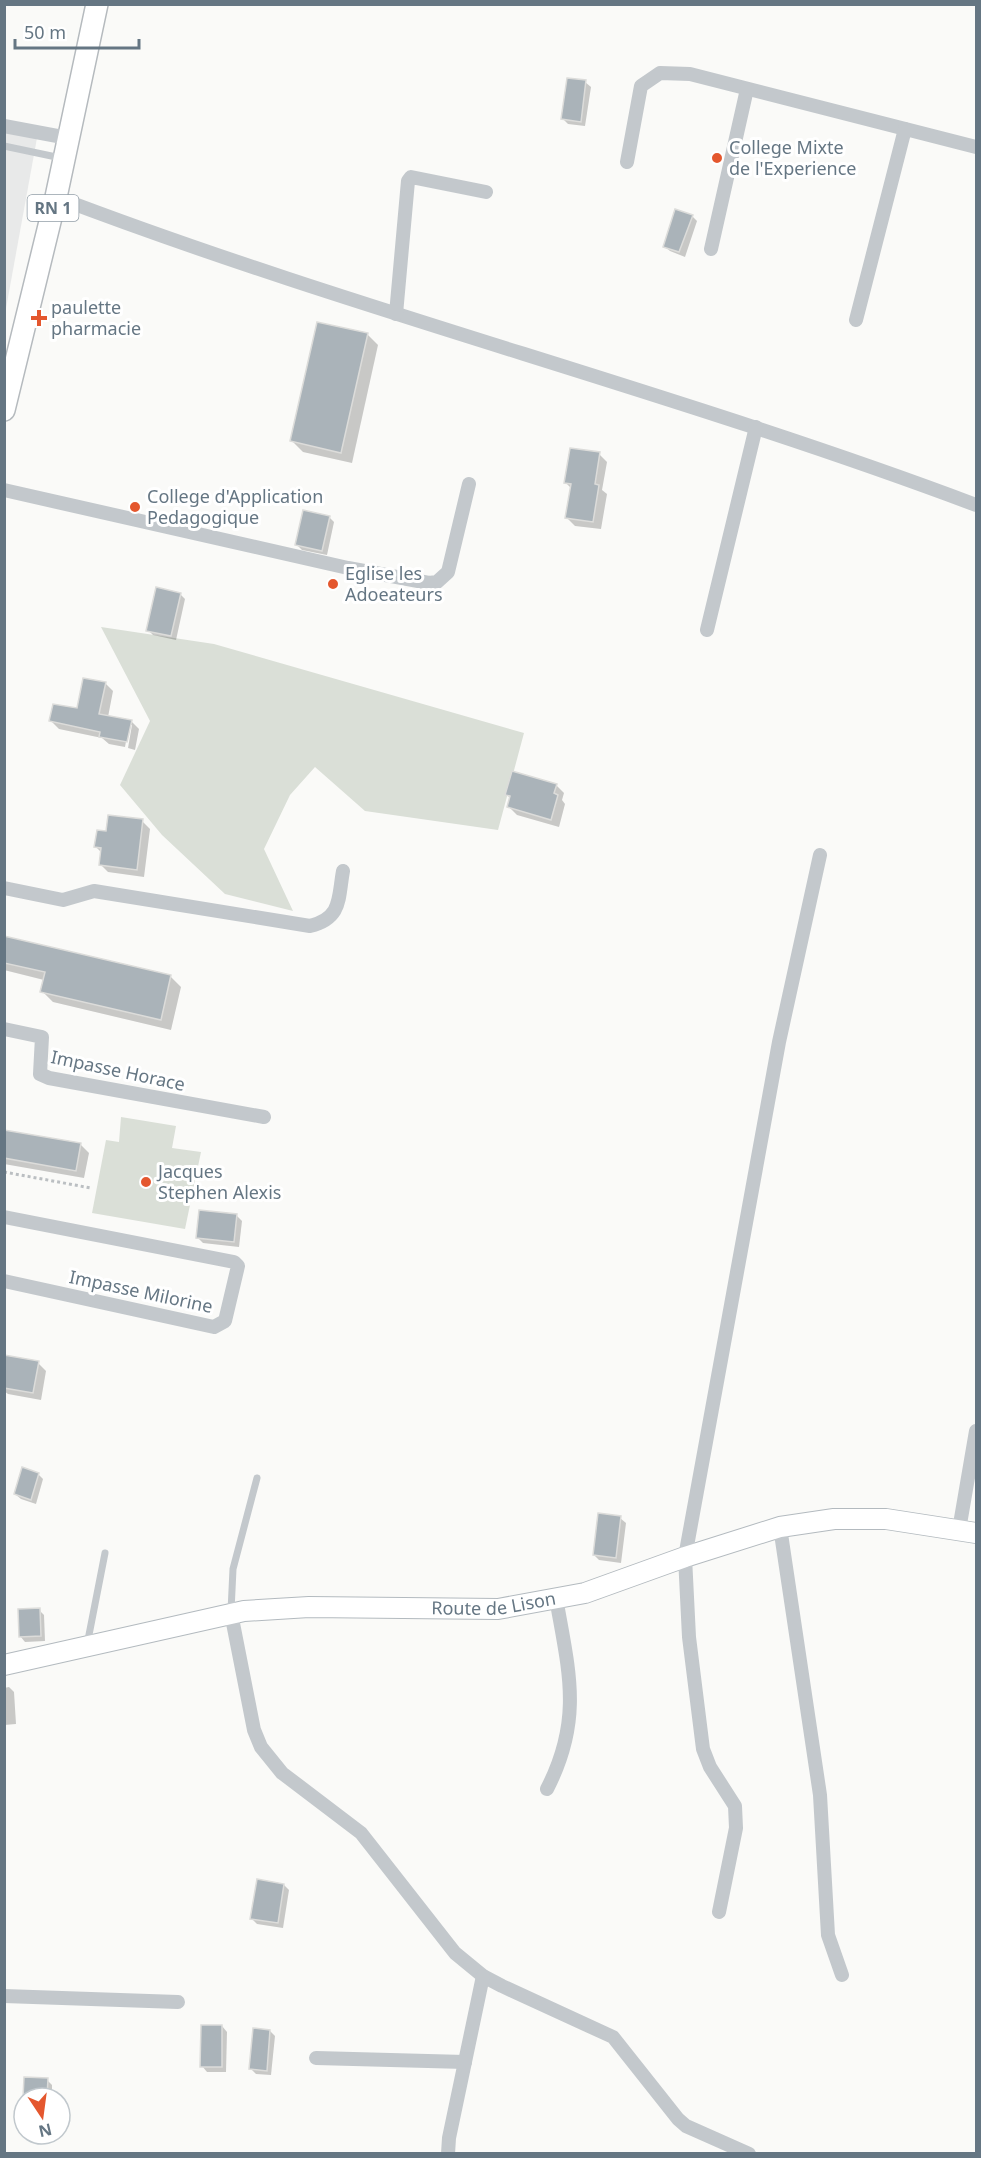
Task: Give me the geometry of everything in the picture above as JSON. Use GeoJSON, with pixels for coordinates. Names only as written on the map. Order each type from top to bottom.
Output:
{"type":"FeatureCollection","features":[{"type":"Feature","properties":{"kind":"main road","name":"RN 1"},"geometry":{"type":"LineString","coordinates":[[4,410],[10,359],[56,197],[97,4]]}},
{"type":"Feature","properties":{"kind":"street"},"geometry":{"type":"LineString","coordinates":[[627,162],[641,86],[660,73],[690,74],[976,147]]}},
{"type":"Feature","properties":{"kind":"street"},"geometry":{"type":"LineString","coordinates":[[711,249],[747,89]]}},
{"type":"Feature","properties":{"kind":"street"},"geometry":{"type":"LineString","coordinates":[[4,126],[66,148]]}},
{"type":"Feature","properties":{"kind":"street"},"geometry":{"type":"LineString","coordinates":[[856,320],[905,129]]}},
{"type":"Feature","properties":{"kind":"street"},"geometry":{"type":"LineString","coordinates":[[396,314],[408,181],[411,177],[486,192]]}},
{"type":"Feature","properties":{"kind":"street"},"geometry":{"type":"LineString","coordinates":[[56,197],[396,314],[756,427],[976,505]]}},
{"type":"Feature","properties":{"kind":"street"},"geometry":{"type":"LineString","coordinates":[[707,630],[756,427]]}},
{"type":"Feature","properties":{"kind":"street"},"geometry":{"type":"LineString","coordinates":[[4,490],[429,583],[437,582],[448,573],[469,484]]}},
{"type":"Feature","properties":{"kind":"street"},"geometry":{"type":"LineString","coordinates":[[719,1912],[736,1828],[735,1806],[710,1767],[703,1749],[689,1637],[685,1557],[779,1042],[819,855]]}},
{"type":"Feature","properties":{"kind":"street"},"geometry":{"type":"LineString","coordinates":[[4,888],[63,900],[94,891],[310,926],[326,922],[335,910],[343,871]]}},
{"type":"Feature","properties":{"kind":"street","name":"Impasse Horace"},"geometry":{"type":"LineString","coordinates":[[4,1029],[42,1037],[38,1067],[40,1074],[49,1078],[264,1117]]}},
{"type":"Feature","properties":{"kind":"street","name":"Impasse Milorine"},"geometry":{"type":"LineString","coordinates":[[4,1217],[234,1262],[238,1266],[225,1321],[214,1327],[4,1281]]}},
{"type":"Feature","properties":{"kind":"street"},"geometry":{"type":"LineString","coordinates":[[968,1532],[976,1431]]}},
{"type":"Feature","properties":{"kind":"street","name":"Route de Lison"},"geometry":{"type":"LineString","coordinates":[[4,1665],[231,1613],[309,1607],[498,1609],[585,1593],[685,1557],[780,1527],[834,1519],[886,1519],[968,1532]]}},
{"type":"Feature","properties":{"kind":"street"},"geometry":{"type":"LineString","coordinates":[[780,1527],[820,1795],[828,1935],[842,1975]]}},
{"type":"Feature","properties":{"kind":"street"},"geometry":{"type":"LineString","coordinates":[[547,1789],[561,1761],[571,1717],[569,1669],[556,1598]]}},
{"type":"Feature","properties":{"kind":"street"},"geometry":{"type":"LineString","coordinates":[[231,1613],[254,1730],[261,1747],[282,1773],[361,1833],[455,1953],[483,1976],[613,2037],[678,2120],[686,2126],[749,2154]]}},
{"type":"Feature","properties":{"kind":"street"},"geometry":{"type":"LineString","coordinates":[[448,2154],[449,2139],[483,1976]]}},
{"type":"Feature","properties":{"kind":"street"},"geometry":{"type":"LineString","coordinates":[[4,1996],[178,2002]]}},
{"type":"Feature","properties":{"kind":"street"},"geometry":{"type":"LineString","coordinates":[[316,2058],[465,2062]]}},
{"type":"Feature","properties":{"kind":"lane"},"geometry":{"type":"LineString","coordinates":[[4,146],[66,148]]}},
{"type":"Feature","properties":{"kind":"lane"},"geometry":{"type":"LineString","coordinates":[[231,1613],[233,1569],[257,1479]]}},
{"type":"Feature","properties":{"kind":"lane"},"geometry":{"type":"LineString","coordinates":[[87,1647],[105,1553]]}},
{"type":"Feature","properties":{"kind":"path"},"geometry":{"type":"LineString","coordinates":[[4,1172],[91,1188]]}},
{"type":"Feature","properties":{"kind":"shaded area"},"geometry":{"type":"Polygon","coordinates":[[[5,132],[37,138],[5,314],[5,132]]]}},
{"type":"Feature","properties":{"kind":"shaded area"},"geometry":{"type":"Polygon","coordinates":[[[101,627],[214,644],[524,733],[498,830],[365,811],[315,767],[290,795],[264,849],[293,911],[225,894],[162,835],[120,785],[150,721],[101,627]]]}},
{"type":"Feature","properties":{"kind":"shaded area","name":"Jacques Stephen Alexis"},"geometry":{"type":"Polygon","coordinates":[[[121,1117],[176,1126],[172,1148],[201,1152],[185,1229],[92,1213],[106,1140],[119,1142],[121,1117]]]}},
{"type":"Feature","properties":{"kind":"building"},"geometry":{"type":"Polygon","coordinates":[[[567,78],[586,80],[581,122],[561,119],[567,78]]]}},
{"type":"Feature","properties":{"kind":"building"},"geometry":{"type":"Polygon","coordinates":[[[675,209],[693,215],[679,252],[663,247],[675,209]]]}},
{"type":"Feature","properties":{"kind":"building"},"geometry":{"type":"Polygon","coordinates":[[[317,322],[368,333],[341,453],[290,441],[317,322]]]}},
{"type":"Feature","properties":{"kind":"building"},"geometry":{"type":"Polygon","coordinates":[[[570,448],[600,452],[595,484],[599,485],[593,522],[565,518],[571,484],[564,483],[570,448]]]}},
{"type":"Feature","properties":{"kind":"building"},"geometry":{"type":"Polygon","coordinates":[[[303,510],[330,516],[322,551],[295,545],[303,510]]]}},
{"type":"Feature","properties":{"kind":"building"},"geometry":{"type":"Polygon","coordinates":[[[156,587],[181,593],[171,636],[146,631],[156,587]]]}},
{"type":"Feature","properties":{"kind":"building"},"geometry":{"type":"Polygon","coordinates":[[[83,678],[106,682],[99,714],[132,720],[127,742],[99,737],[100,732],[49,721],[53,704],[77,708],[83,678]]]}},
{"type":"Feature","properties":{"kind":"building"},"geometry":{"type":"Polygon","coordinates":[[[512,771],[557,784],[554,793],[558,795],[551,820],[507,807],[510,796],[505,795],[512,771]]]}},
{"type":"Feature","properties":{"kind":"building"},"geometry":{"type":"Polygon","coordinates":[[[108,815],[143,819],[137,870],[99,865],[101,848],[94,847],[97,830],[106,831],[108,815]]]}},
{"type":"Feature","properties":{"kind":"building"},"geometry":{"type":"Polygon","coordinates":[[[4,936],[171,975],[161,1020],[40,992],[45,972],[4,963],[4,936]]]}},
{"type":"Feature","properties":{"kind":"building"},"geometry":{"type":"Polygon","coordinates":[[[4,1130],[81,1143],[76,1171],[4,1158],[4,1130]]]}},
{"type":"Feature","properties":{"kind":"building"},"geometry":{"type":"Polygon","coordinates":[[[199,1210],[237,1214],[234,1242],[196,1238],[199,1210]]]}},
{"type":"Feature","properties":{"kind":"building"},"geometry":{"type":"Polygon","coordinates":[[[4,1355],[39,1361],[33,1393],[4,1388],[4,1355]]]}},
{"type":"Feature","properties":{"kind":"building"},"geometry":{"type":"Polygon","coordinates":[[[22,1467],[39,1473],[31,1500],[14,1494],[22,1467]]]}},
{"type":"Feature","properties":{"kind":"building"},"geometry":{"type":"Polygon","coordinates":[[[598,1513],[621,1516],[616,1558],[593,1555],[598,1513]]]}},
{"type":"Feature","properties":{"kind":"building"},"geometry":{"type":"Polygon","coordinates":[[[40,1608],[41,1636],[19,1637],[18,1609],[40,1608]]]}},
{"type":"Feature","properties":{"kind":"building"},"geometry":{"type":"Polygon","coordinates":[[[257,1879],[284,1884],[278,1923],[250,1919],[257,1879]]]}},
{"type":"Feature","properties":{"kind":"building"},"geometry":{"type":"Polygon","coordinates":[[[201,2025],[222,2025],[222,2067],[200,2067],[201,2025]]]}},
{"type":"Feature","properties":{"kind":"building"},"geometry":{"type":"Polygon","coordinates":[[[253,2028],[270,2030],[267,2071],[249,2069],[253,2028]]]}},
{"type":"Feature","properties":{"kind":"building"},"geometry":{"type":"Polygon","coordinates":[[[24,2077],[48,2078],[48,2086],[24,2086],[24,2077]]]}},
{"type":"Feature","properties":{"kind":"place","name":"College Mixte de l'Experience"},"geometry":{"type":"Point","coordinates":[717,158]}},
{"type":"Feature","properties":{"kind":"place","name":"paulette pharmacie"},"geometry":{"type":"Point","coordinates":[39,318]}},
{"type":"Feature","properties":{"kind":"place","name":"College d'Application Pedagogique"},"geometry":{"type":"Point","coordinates":[135,507]}},
{"type":"Feature","properties":{"kind":"place","name":"Eglise les Adoeateurs"},"geometry":{"type":"Point","coordinates":[333,584]}},
{"type":"Feature","properties":{"kind":"place","name":"Jacques Stephen Alexis"},"geometry":{"type":"Point","coordinates":[146,1182]}}]}
